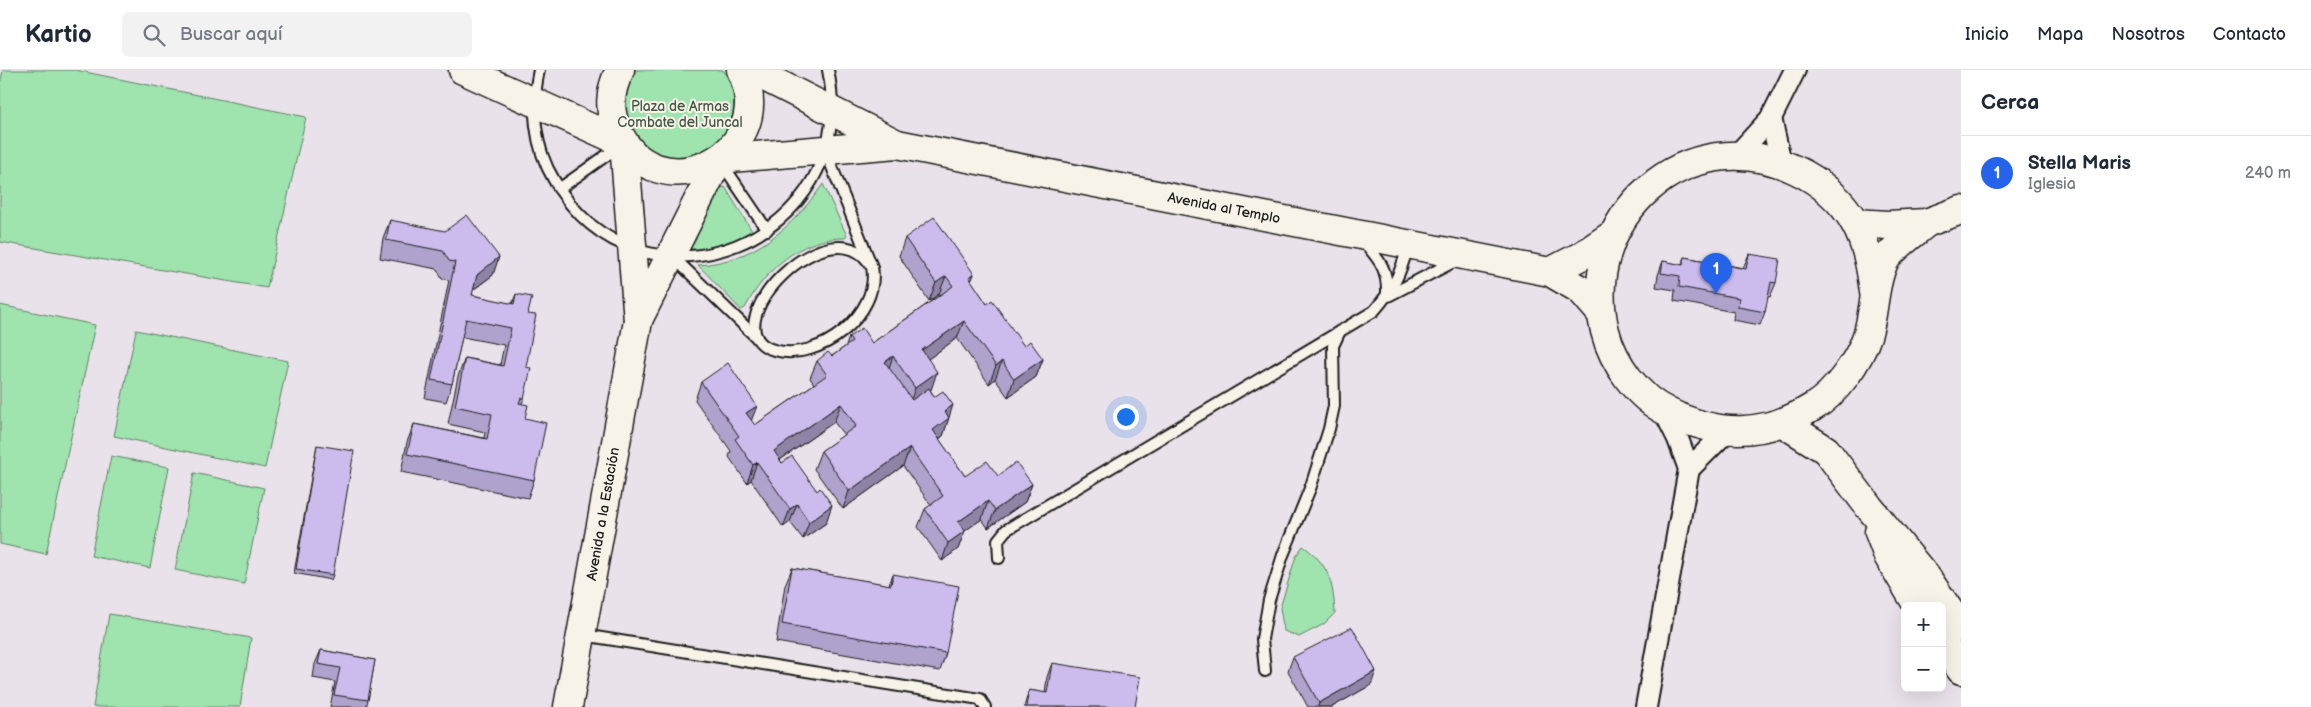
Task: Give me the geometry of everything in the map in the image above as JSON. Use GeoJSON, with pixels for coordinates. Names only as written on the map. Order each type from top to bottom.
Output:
{"type":"FeatureCollection","features":[{"type":"Feature","properties":{"kind":"street"},"geometry":{"type":"LineString","coordinates":[[463,70],[624,143]]}},
{"type":"Feature","properties":{"kind":"street"},"geometry":{"type":"LineString","coordinates":[[620,70],[613,85],[611,105],[615,125],[624,143],[639,158],[657,168],[689,171],[710,165],[719,160],[897,144]]}},
{"type":"Feature","properties":{"kind":"street"},"geometry":{"type":"LineString","coordinates":[[638,321],[719,160],[738,140],[746,124],[748,97],[741,70]]}},
{"type":"Feature","properties":{"kind":"street"},"geometry":{"type":"LineString","coordinates":[[750,70],[897,144]]}},
{"type":"Feature","properties":{"kind":"street"},"geometry":{"type":"LineString","coordinates":[[1738,155],[1771,118],[1795,70]]}},
{"type":"Feature","properties":{"kind":"street"},"geometry":{"type":"LineString","coordinates":[[1771,118],[1781,163]]}},
{"type":"Feature","properties":{"kind":"street"},"geometry":{"type":"LineString","coordinates":[[624,143],[638,321]]}},
{"type":"Feature","properties":{"kind":"street","name":"Avenida al Templo"},"geometry":{"type":"LineString","coordinates":[[897,144],[1550,272]]}},
{"type":"Feature","properties":{"kind":"street"},"geometry":{"type":"LineString","coordinates":[[1874,292],[1869,256],[1855,223],[1835,197],[1810,176],[1781,163],[1738,155],[1712,158],[1686,165],[1663,177],[1642,193],[1625,213],[1612,236],[1601,273],[1600,312],[1608,342],[1621,369],[1641,392],[1664,411],[1695,425],[1727,431],[1756,430],[1783,423],[1815,406],[1847,375],[1868,336],[1874,292],[1885,259],[1926,223]]}},
{"type":"Feature","properties":{"kind":"street"},"geometry":{"type":"LineString","coordinates":[[1855,223],[1888,225],[1926,223],[1961,210]]}},
{"type":"Feature","properties":{"kind":"street"},"geometry":{"type":"LineString","coordinates":[[1600,312],[1580,290],[1550,272],[1612,236]]}},
{"type":"Feature","properties":{"kind":"street","name":"Avenida a la Estación"},"geometry":{"type":"LineString","coordinates":[[568,707],[638,321]]}},
{"type":"Feature","properties":{"kind":"street"},"geometry":{"type":"LineString","coordinates":[[1815,406],[1826,450]]}},
{"type":"Feature","properties":{"kind":"street"},"geometry":{"type":"LineString","coordinates":[[1646,707],[1689,469],[1678,439],[1664,411]]}},
{"type":"Feature","properties":{"kind":"street"},"geometry":{"type":"LineString","coordinates":[[1783,423],[1826,450],[1869,507],[1906,550],[1961,628]]}},
{"type":"Feature","properties":{"kind":"street"},"geometry":{"type":"LineString","coordinates":[[1689,469],[1727,431]]}},
{"type":"Feature","properties":{"kind":"street"},"geometry":{"type":"LineString","coordinates":[[1869,507],[1888,556],[1916,602]]}},
{"type":"Feature","properties":{"kind":"street"},"geometry":{"type":"LineString","coordinates":[[1945,647],[1961,670]]}},
{"type":"Feature","properties":{"kind":"lane"},"geometry":{"type":"LineString","coordinates":[[539,70],[535,102],[535,122],[541,150],[559,189],[570,204],[599,230],[633,248],[671,256],[714,253],[734,247],[767,230],[791,210],[808,189],[825,150],[832,111],[828,70]]}},
{"type":"Feature","properties":{"kind":"lane"},"geometry":{"type":"LineString","coordinates":[[559,189],[624,143]]}},
{"type":"Feature","properties":{"kind":"lane"},"geometry":{"type":"LineString","coordinates":[[671,256],[769,349],[779,352],[803,351],[816,347],[837,335],[858,315],[870,296],[874,276],[825,150]]}},
{"type":"Feature","properties":{"kind":"lane"},"geometry":{"type":"LineString","coordinates":[[719,160],[767,230]]}},
{"type":"Feature","properties":{"kind":"lane"},"geometry":{"type":"LineString","coordinates":[[1358,234],[1381,263],[1388,278],[1387,296]]}},
{"type":"Feature","properties":{"kind":"lane"},"geometry":{"type":"LineString","coordinates":[[1000,558],[998,540],[1006,530],[1374,311],[1387,296],[1401,274],[1408,244]]}},
{"type":"Feature","properties":{"kind":"lane"},"geometry":{"type":"LineString","coordinates":[[762,343],[756,336],[754,316],[764,294],[792,267],[810,256],[839,248],[860,252],[872,267]]}},
{"type":"Feature","properties":{"kind":"lane"},"geometry":{"type":"LineString","coordinates":[[1387,296],[1467,256]]}},
{"type":"Feature","properties":{"kind":"lane"},"geometry":{"type":"LineString","coordinates":[[1265,671],[1262,639],[1269,600],[1283,554],[1311,486],[1329,429],[1334,406],[1333,346],[1341,330]]}},
{"type":"Feature","properties":{"kind":"lane"},"geometry":{"type":"LineString","coordinates":[[581,635],[980,699],[985,707]]}},
{"type":"Feature","properties":{"kind":"green space"},"geometry":{"type":"Polygon","coordinates":[[[3,70],[75,70],[306,117],[267,288],[0,242],[0,85],[3,70]]]}},
{"type":"Feature","properties":{"kind":"green space","name":"Plaza de Armas Combate del Juncal"},"geometry":{"type":"Polygon","coordinates":[[[636,70],[723,70],[733,95],[732,118],[721,137],[705,150],[684,157],[663,155],[643,144],[628,121],[625,108],[627,88],[636,70]]]}},
{"type":"Feature","properties":{"kind":"green space"},"geometry":{"type":"Polygon","coordinates":[[[823,184],[847,236],[813,244],[798,250],[785,259],[773,269],[753,294],[745,308],[741,310],[698,265],[718,262],[754,250],[769,240],[798,215],[823,184]]]}},
{"type":"Feature","properties":{"kind":"green space"},"geometry":{"type":"Polygon","coordinates":[[[725,187],[752,231],[738,241],[692,251],[690,246],[720,188],[725,187]]]}},
{"type":"Feature","properties":{"kind":"green space"},"geometry":{"type":"Polygon","coordinates":[[[0,305],[95,325],[46,554],[0,544],[0,305]]]}},
{"type":"Feature","properties":{"kind":"green space"},"geometry":{"type":"Polygon","coordinates":[[[136,330],[288,361],[265,468],[114,436],[136,330]]]}},
{"type":"Feature","properties":{"kind":"green space"},"geometry":{"type":"Polygon","coordinates":[[[111,456],[169,467],[150,568],[91,556],[111,456]]]}},
{"type":"Feature","properties":{"kind":"green space"},"geometry":{"type":"Polygon","coordinates":[[[194,473],[264,488],[244,584],[175,570],[194,473]]]}},
{"type":"Feature","properties":{"kind":"green space"},"geometry":{"type":"Polygon","coordinates":[[[1303,546],[1319,560],[1328,575],[1333,592],[1335,613],[1324,624],[1299,637],[1284,631],[1280,608],[1296,556],[1303,546]]]}},
{"type":"Feature","properties":{"kind":"green space"},"geometry":{"type":"Polygon","coordinates":[[[109,614],[251,638],[240,707],[93,707],[109,614]]]}},
{"type":"Feature","properties":{"kind":"building"},"geometry":{"type":"Polygon","coordinates":[[[467,215],[499,257],[477,275],[472,295],[514,304],[516,294],[532,297],[528,314],[536,315],[526,367],[531,368],[524,399],[521,398],[519,403],[528,405],[525,418],[546,423],[534,480],[407,454],[414,424],[487,439],[492,414],[455,406],[465,358],[503,366],[511,328],[466,319],[452,384],[431,380],[455,262],[449,261],[443,251],[386,240],[390,220],[445,231],[467,215]]]}},
{"type":"Feature","properties":{"kind":"building"},"geometry":{"type":"Polygon","coordinates":[[[934,217],[974,274],[969,277],[987,304],[992,300],[1024,346],[1030,341],[1043,359],[1014,379],[1002,361],[996,366],[964,321],[922,350],[937,372],[915,388],[893,356],[885,362],[912,400],[929,388],[934,397],[943,391],[953,405],[945,411],[949,418],[933,430],[965,476],[987,461],[998,476],[1016,462],[1032,484],[995,510],[988,501],[958,522],[965,531],[948,543],[925,509],[943,496],[910,448],[849,491],[821,451],[856,426],[841,404],[774,451],[782,463],[792,456],[817,491],[820,488],[832,505],[809,522],[797,504],[790,509],[757,462],[753,465],[735,439],[739,436],[701,382],[728,363],[757,406],[746,413],[755,425],[827,375],[817,361],[828,352],[832,356],[852,342],[849,337],[862,328],[872,343],[953,286],[946,276],[936,283],[905,238],[934,217]]]}},
{"type":"Feature","properties":{"kind":"building"},"geometry":{"type":"Polygon","coordinates":[[[1749,254],[1780,259],[1776,283],[1771,282],[1765,312],[1738,307],[1739,298],[1679,287],[1680,276],[1661,273],[1663,261],[1683,265],[1685,257],[1746,269],[1749,254]]]}},
{"type":"Feature","properties":{"kind":"building"},"geometry":{"type":"Polygon","coordinates":[[[317,445],[354,451],[333,575],[296,569],[317,445]]]}},
{"type":"Feature","properties":{"kind":"building"},"geometry":{"type":"Polygon","coordinates":[[[792,568],[891,585],[893,574],[959,586],[946,653],[782,624],[792,568]]]}},
{"type":"Feature","properties":{"kind":"building"},"geometry":{"type":"Polygon","coordinates":[[[1352,627],[1376,671],[1319,703],[1293,657],[1352,627]]]}},
{"type":"Feature","properties":{"kind":"building"},"geometry":{"type":"Polygon","coordinates":[[[321,650],[375,660],[368,700],[334,695],[340,668],[318,664],[321,650]]]}},
{"type":"Feature","properties":{"kind":"building"},"geometry":{"type":"Polygon","coordinates":[[[1052,663],[1140,677],[1135,707],[1026,707],[1029,690],[1047,693],[1052,663]]]}},
{"type":"Feature","properties":{"kind":"place","name":"Stella Maris"},"geometry":{"type":"Point","coordinates":[1716,294]}}]}
